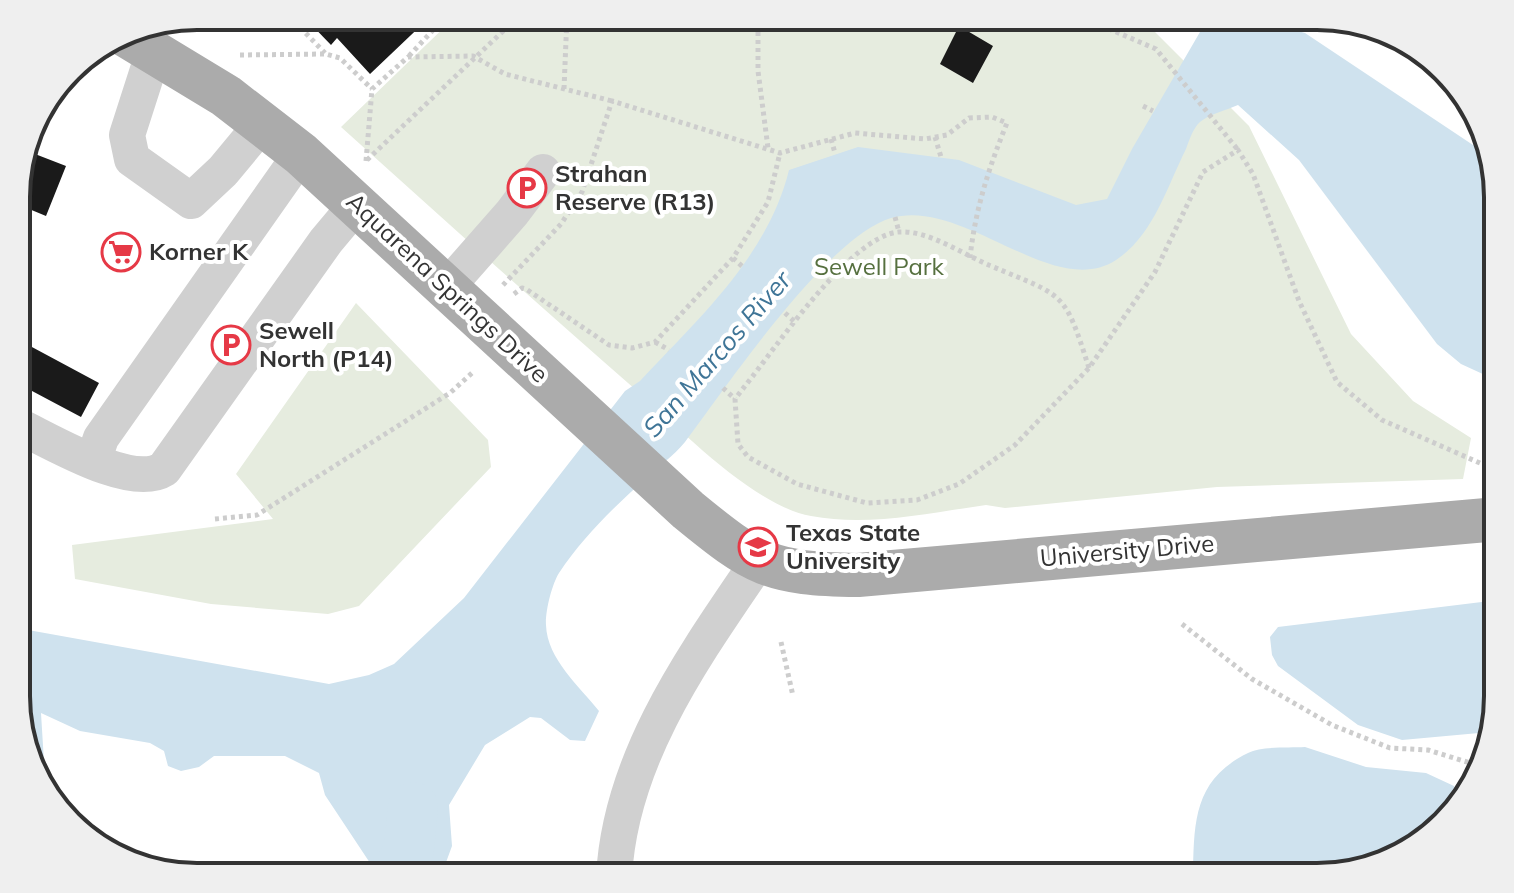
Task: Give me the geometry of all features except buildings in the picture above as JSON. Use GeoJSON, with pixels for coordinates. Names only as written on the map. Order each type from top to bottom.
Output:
{"type":"FeatureCollection","features":[{"type":"Feature","properties":{"kind":"main road","name":"Aquarena Springs Drive"},"geometry":{"type":"LineString","coordinates":[[138,42],[262,124],[301,154],[688,510],[758,562]]}},
{"type":"Feature","properties":{"kind":"main road","name":"University Drive"},"geometry":{"type":"LineString","coordinates":[[758,562],[803,575],[858,575],[1484,520]]}},
{"type":"Feature","properties":{"kind":"street"},"geometry":{"type":"LineString","coordinates":[[138,42],[127,135],[132,159],[191,201],[223,171],[262,124]]}},
{"type":"Feature","properties":{"kind":"street"},"geometry":{"type":"LineString","coordinates":[[93,461],[101,438],[301,154]]}},
{"type":"Feature","properties":{"kind":"street"},"geometry":{"type":"LineString","coordinates":[[448,286],[512,213],[543,172]]}},
{"type":"Feature","properties":{"kind":"street"},"geometry":{"type":"LineString","coordinates":[[30,431],[93,461],[140,476],[154,475],[164,469],[326,241],[357,204]]}},
{"type":"Feature","properties":{"kind":"street"},"geometry":{"type":"LineString","coordinates":[[616,863],[623,813],[653,735],[672,695],[758,562]]}},
{"type":"Feature","properties":{"kind":"path"},"geometry":{"type":"LineString","coordinates":[[303,30],[326,54]]}},
{"type":"Feature","properties":{"kind":"path"},"geometry":{"type":"LineString","coordinates":[[433,30],[372,89],[366,161],[503,30]]}},
{"type":"Feature","properties":{"kind":"path"},"geometry":{"type":"LineString","coordinates":[[564,89],[566,30]]}},
{"type":"Feature","properties":{"kind":"path"},"geometry":{"type":"LineString","coordinates":[[758,30],[758,71],[768,148]]}},
{"type":"Feature","properties":{"kind":"path"},"geometry":{"type":"LineString","coordinates":[[1108,30],[1156,49],[1238,150],[1253,174],[1299,301],[1337,382],[1382,420],[1484,465]]}},
{"type":"Feature","properties":{"kind":"path"},"geometry":{"type":"LineString","coordinates":[[240,55],[326,54],[340,58],[372,89]]}},
{"type":"Feature","properties":{"kind":"path"},"geometry":{"type":"LineString","coordinates":[[408,57],[473,56],[505,74],[612,101],[780,153],[855,133],[947,135],[969,118],[992,117],[1007,123],[989,165],[974,220],[970,258]]}},
{"type":"Feature","properties":{"kind":"path"},"geometry":{"type":"LineString","coordinates":[[503,285],[561,224],[582,192],[612,101]]}},
{"type":"Feature","properties":{"kind":"path"},"geometry":{"type":"LineString","coordinates":[[1143,106],[1153,111]]}},
{"type":"Feature","properties":{"kind":"path"},"geometry":{"type":"LineString","coordinates":[[935,137],[941,157]]}},
{"type":"Feature","properties":{"kind":"path"},"geometry":{"type":"LineString","coordinates":[[831,139],[835,153]]}},
{"type":"Feature","properties":{"kind":"path"},"geometry":{"type":"LineString","coordinates":[[1089,368],[1071,311],[1053,292],[932,239],[899,232],[874,241],[845,261],[735,399],[738,444],[748,457],[797,484],[867,503],[917,500],[959,484],[1015,445],[1089,368],[1155,272],[1203,172],[1238,150]]}},
{"type":"Feature","properties":{"kind":"path"},"geometry":{"type":"LineString","coordinates":[[514,294],[522,288],[526,289],[609,345],[632,348],[655,342],[733,258],[768,202],[780,153]]}},
{"type":"Feature","properties":{"kind":"path"},"geometry":{"type":"LineString","coordinates":[[895,217],[899,232]]}},
{"type":"Feature","properties":{"kind":"path"},"geometry":{"type":"LineString","coordinates":[[733,258],[743,267]]}},
{"type":"Feature","properties":{"kind":"path"},"geometry":{"type":"LineString","coordinates":[[785,313],[796,323]]}},
{"type":"Feature","properties":{"kind":"path"},"geometry":{"type":"LineString","coordinates":[[655,342],[669,350]]}},
{"type":"Feature","properties":{"kind":"path"},"geometry":{"type":"LineString","coordinates":[[215,519],[257,515],[450,393],[472,373]]}},
{"type":"Feature","properties":{"kind":"path"},"geometry":{"type":"LineString","coordinates":[[723,388],[735,399]]}},
{"type":"Feature","properties":{"kind":"path"},"geometry":{"type":"LineString","coordinates":[[1182,624],[1252,679],[1332,725],[1390,748],[1428,750],[1470,763]]}},
{"type":"Feature","properties":{"kind":"path"},"geometry":{"type":"LineString","coordinates":[[781,642],[793,696]]}},
{"type":"Feature","properties":{"kind":"green space","name":"Sewell Park"},"geometry":{"type":"Polygon","coordinates":[[[441,30],[1153,30],[1249,126],[1351,334],[1413,401],[1471,438],[1463,479],[1217,487],[1005,508],[986,505],[876,519],[811,516],[766,498],[719,464],[341,127],[441,30]]]}},
{"type":"Feature","properties":{"kind":"green space"},"geometry":{"type":"Polygon","coordinates":[[[356,303],[488,440],[491,467],[359,606],[328,614],[211,604],[75,579],[72,545],[273,519],[236,474],[356,303]]]}},
{"type":"Feature","properties":{"kind":"water"},"geometry":{"type":"Polygon","coordinates":[[[1295,30],[1305,33],[1476,147],[1484,186],[1484,375],[1461,364],[1437,344],[1299,160],[1238,105],[1204,119],[1198,125],[1149,224],[1129,250],[1116,260],[1091,269],[1065,268],[1036,259],[948,221],[919,215],[891,218],[865,231],[838,253],[780,316],[681,447],[599,523],[559,573],[548,606],[548,637],[558,661],[599,711],[585,741],[570,740],[541,718],[530,717],[485,745],[449,805],[452,846],[446,863],[370,863],[325,795],[319,773],[285,756],[214,756],[199,767],[181,771],[168,766],[164,751],[150,743],[80,731],[41,713],[44,763],[31,718],[30,630],[329,684],[369,675],[394,664],[464,598],[625,391],[640,381],[728,284],[765,231],[789,170],[858,147],[959,160],[1076,205],[1107,199],[1132,149],[1200,32],[1295,30]]]}},
{"type":"Feature","properties":{"kind":"water"},"geometry":{"type":"Polygon","coordinates":[[[1484,602],[1484,707],[1480,733],[1402,740],[1358,725],[1278,666],[1272,655],[1270,637],[1278,627],[1484,602]]]}},
{"type":"Feature","properties":{"kind":"water"},"geometry":{"type":"Polygon","coordinates":[[[1305,747],[1366,767],[1426,773],[1454,786],[1454,792],[1419,829],[1401,841],[1361,857],[1328,863],[1193,863],[1200,805],[1216,776],[1248,753],[1268,748],[1305,747]]]}},
{"type":"Feature","properties":{"kind":"waterway","name":"San Marcos River"},"geometry":{"type":"LineString","coordinates":[[402,863],[409,849],[413,807]]}},
{"type":"Feature","properties":{"kind":"place","name":"Strahan Reserve (R13)"},"geometry":{"type":"Point","coordinates":[527,188]}},
{"type":"Feature","properties":{"kind":"place","name":"Korner K"},"geometry":{"type":"Point","coordinates":[121,252]}},
{"type":"Feature","properties":{"kind":"place","name":"Sewell North (P14)"},"geometry":{"type":"Point","coordinates":[231,345]}},
{"type":"Feature","properties":{"kind":"place","name":"Texas State University"},"geometry":{"type":"Point","coordinates":[758,547]}}]}
